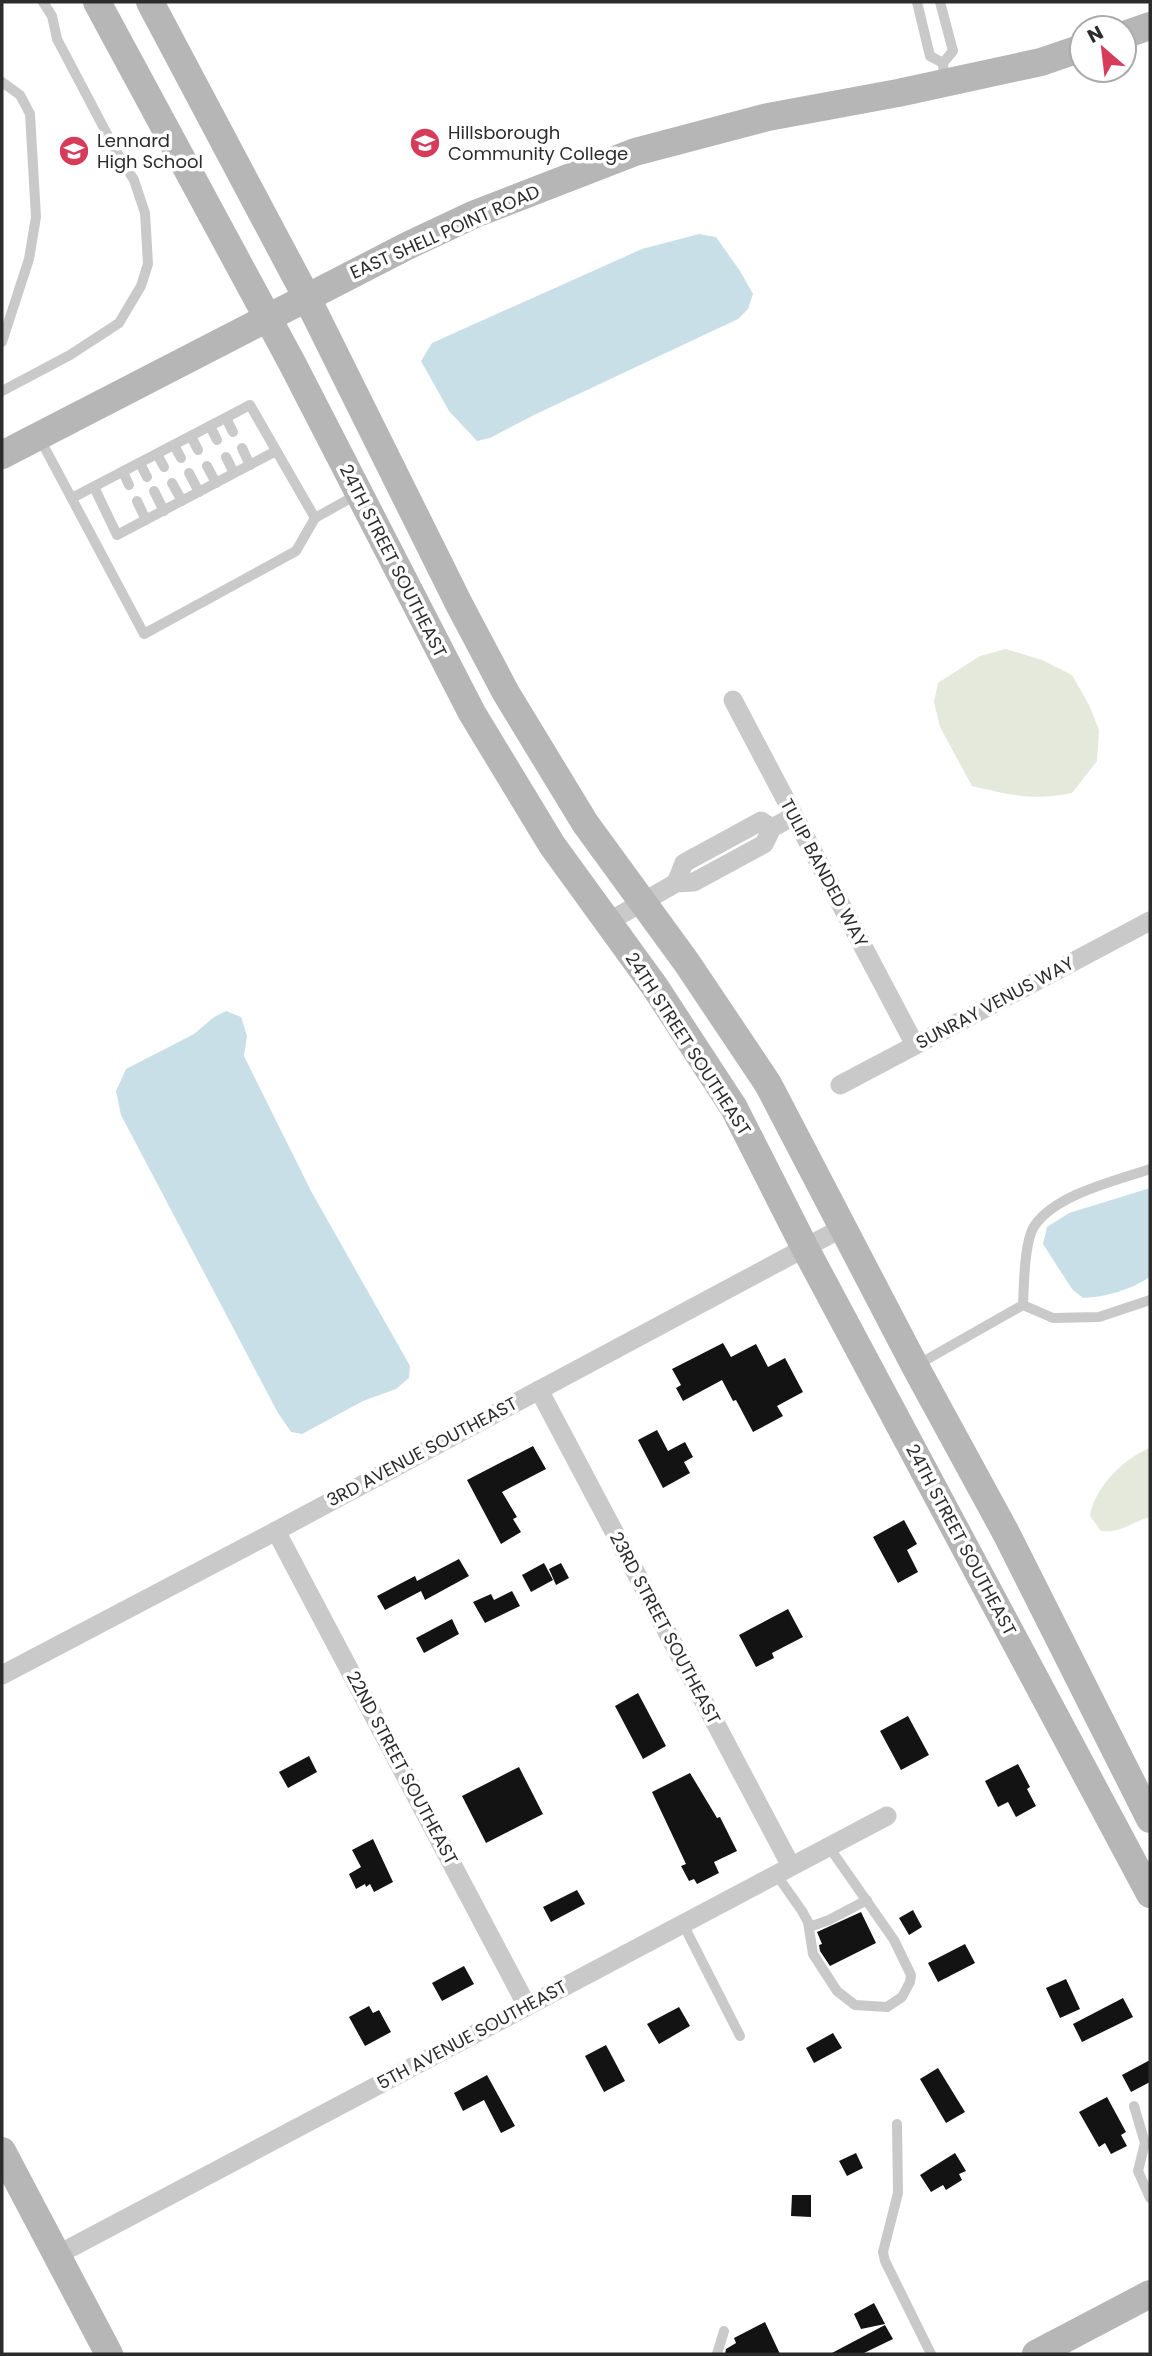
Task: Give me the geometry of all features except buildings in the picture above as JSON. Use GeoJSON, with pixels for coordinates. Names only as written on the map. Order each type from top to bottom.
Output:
{"type":"FeatureCollection","features":[{"type":"Feature","properties":{"kind":"street","name":"24TH STREET SOUTHEAST"},"geometry":{"type":"LineString","coordinates":[[97,2],[267,316],[472,713],[552,845],[655,987],[734,1108],[805,1248],[1150,1894]]}},
{"type":"Feature","properties":{"kind":"street"},"geometry":{"type":"LineString","coordinates":[[150,2],[306,296],[506,693],[585,823],[687,963],[768,1084],[915,1366],[1006,1533],[1150,1819]]}},
{"type":"Feature","properties":{"kind":"street","name":"EAST SHELL POINT ROAD"},"geometry":{"type":"LineString","coordinates":[[2,455],[306,296],[475,214],[635,152],[944,73],[1041,62],[1068,53]]}},
{"type":"Feature","properties":{"kind":"street","name":"TULIP BANDED WAY"},"geometry":{"type":"LineString","coordinates":[[733,700],[915,1045]]}},
{"type":"Feature","properties":{"kind":"street"},"geometry":{"type":"LineString","coordinates":[[608,922],[676,883],[684,863],[761,821],[772,828],[794,816]]}},
{"type":"Feature","properties":{"kind":"street","name":"SUNRAY VENUS WAY"},"geometry":{"type":"LineString","coordinates":[[840,1085],[1150,920]]}},
{"type":"Feature","properties":{"kind":"street","name":"3RD AVENUE SOUTHEAST"},"geometry":{"type":"LineString","coordinates":[[2,1675],[842,1228]]}},
{"type":"Feature","properties":{"kind":"street","name":"23RD STREET SOUTHEAST"},"geometry":{"type":"LineString","coordinates":[[539,1390],[784,1870]]}},
{"type":"Feature","properties":{"kind":"street","name":"22ND STREET SOUTHEAST"},"geometry":{"type":"LineString","coordinates":[[276,1531],[527,2006]]}},
{"type":"Feature","properties":{"kind":"street","name":"5TH AVENUE SOUTHEAST"},"geometry":{"type":"LineString","coordinates":[[57,2255],[887,1815]]}},
{"type":"Feature","properties":{"kind":"street"},"geometry":{"type":"LineString","coordinates":[[2,2151],[109,2354]]}},
{"type":"Feature","properties":{"kind":"street"},"geometry":{"type":"LineString","coordinates":[[1036,2354],[1150,2294]]}},
{"type":"Feature","properties":{"kind":"lane"},"geometry":{"type":"LineString","coordinates":[[2,391],[70,355],[118,323],[141,286],[148,264],[145,213],[134,180],[57,39],[52,16],[43,2]]}},
{"type":"Feature","properties":{"kind":"lane"},"geometry":{"type":"LineString","coordinates":[[917,2],[930,56],[944,73],[953,51],[940,2]]}},
{"type":"Feature","properties":{"kind":"lane"},"geometry":{"type":"LineString","coordinates":[[2,82],[20,95],[30,114],[36,217],[29,259],[2,342]]}},
{"type":"Feature","properties":{"kind":"lane"},"geometry":{"type":"LineString","coordinates":[[72,498],[250,405],[315,518]]}},
{"type":"Feature","properties":{"kind":"lane"},"geometry":{"type":"LineString","coordinates":[[226,418],[233,432]]}},
{"type":"Feature","properties":{"kind":"lane"},"geometry":{"type":"LineString","coordinates":[[210,426],[216,440]]}},
{"type":"Feature","properties":{"kind":"lane"},"geometry":{"type":"LineString","coordinates":[[38,436],[144,634],[296,551],[315,518],[359,494]]}},
{"type":"Feature","properties":{"kind":"lane"},"geometry":{"type":"LineString","coordinates":[[191,436],[198,450]]}},
{"type":"Feature","properties":{"kind":"lane"},"geometry":{"type":"LineString","coordinates":[[174,445],[181,458]]}},
{"type":"Feature","properties":{"kind":"lane"},"geometry":{"type":"LineString","coordinates":[[242,448],[250,465]]}},
{"type":"Feature","properties":{"kind":"lane"},"geometry":{"type":"LineString","coordinates":[[94,487],[117,535],[276,452]]}},
{"type":"Feature","properties":{"kind":"lane"},"geometry":{"type":"LineString","coordinates":[[157,454],[164,467]]}},
{"type":"Feature","properties":{"kind":"lane"},"geometry":{"type":"LineString","coordinates":[[226,457],[234,473]]}},
{"type":"Feature","properties":{"kind":"lane"},"geometry":{"type":"LineString","coordinates":[[140,463],[147,477]]}},
{"type":"Feature","properties":{"kind":"lane"},"geometry":{"type":"LineString","coordinates":[[207,466],[216,483]]}},
{"type":"Feature","properties":{"kind":"lane"},"geometry":{"type":"LineString","coordinates":[[123,472],[129,485]]}},
{"type":"Feature","properties":{"kind":"lane"},"geometry":{"type":"LineString","coordinates":[[189,473],[199,492]]}},
{"type":"Feature","properties":{"kind":"lane"},"geometry":{"type":"LineString","coordinates":[[172,483],[182,501]]}},
{"type":"Feature","properties":{"kind":"lane"},"geometry":{"type":"LineString","coordinates":[[154,491],[164,511]]}},
{"type":"Feature","properties":{"kind":"lane"},"geometry":{"type":"LineString","coordinates":[[136,500],[146,520]]}},
{"type":"Feature","properties":{"kind":"lane"},"geometry":{"type":"LineString","coordinates":[[1023,1305],[1024,1273],[1033,1226],[1053,1207],[1089,1190],[1150,1169]]}},
{"type":"Feature","properties":{"kind":"lane"},"geometry":{"type":"LineString","coordinates":[[1023,1305],[1053,1318],[1099,1317],[1150,1300]]}},
{"type":"Feature","properties":{"kind":"lane"},"geometry":{"type":"LineString","coordinates":[[915,1366],[1023,1305]]}},
{"type":"Feature","properties":{"kind":"lane"},"geometry":{"type":"LineString","coordinates":[[784,1870],[809,1927],[813,1954],[837,1991],[855,2005],[887,2007],[902,1997],[911,1982],[911,1975],[894,1940],[829,1846]]}},
{"type":"Feature","properties":{"kind":"lane"},"geometry":{"type":"LineString","coordinates":[[809,1927],[867,1900]]}},
{"type":"Feature","properties":{"kind":"lane"},"geometry":{"type":"LineString","coordinates":[[683,1924],[740,2036]]}},
{"type":"Feature","properties":{"kind":"lane"},"geometry":{"type":"LineString","coordinates":[[1134,2106],[1145,2143],[1138,2171],[1150,2198]]}},
{"type":"Feature","properties":{"kind":"lane"},"geometry":{"type":"LineString","coordinates":[[897,2124],[898,2193],[883,2252],[931,2354]]}},
{"type":"Feature","properties":{"kind":"lane"},"geometry":{"type":"LineString","coordinates":[[717,2354],[724,2332]]}},
{"type":"Feature","properties":{"kind":"shaded area"},"geometry":{"type":"Polygon","coordinates":[[[1006,649],[1042,660],[1072,675],[1089,705],[1099,730],[1097,761],[1072,793],[1046,797],[1022,796],[972,786],[940,727],[934,702],[938,683],[980,656],[1006,649]]]}},
{"type":"Feature","properties":{"kind":"shaded area"},"geometry":{"type":"Polygon","coordinates":[[[1150,1448],[1150,1517],[1120,1529],[1101,1531],[1090,1516],[1097,1495],[1112,1475],[1130,1459],[1150,1448]]]}},
{"type":"Feature","properties":{"kind":"water"},"geometry":{"type":"Polygon","coordinates":[[[699,234],[716,237],[753,294],[748,309],[738,319],[490,438],[477,441],[449,411],[421,361],[432,343],[642,249],[699,234]]]}},
{"type":"Feature","properties":{"kind":"water"},"geometry":{"type":"Polygon","coordinates":[[[226,1011],[241,1017],[247,1036],[244,1056],[311,1191],[410,1366],[409,1378],[396,1389],[363,1401],[302,1434],[291,1432],[278,1413],[121,1115],[116,1091],[126,1069],[194,1034],[214,1017],[226,1011]]]}},
{"type":"Feature","properties":{"kind":"water"},"geometry":{"type":"Polygon","coordinates":[[[1150,1190],[1150,1277],[1118,1292],[1083,1298],[1072,1289],[1043,1244],[1047,1227],[1069,1213],[1150,1190]]]}},
{"type":"Feature","properties":{"kind":"place","name":"Hillsborough Community College"},"geometry":{"type":"Point","coordinates":[425,143]}},
{"type":"Feature","properties":{"kind":"place","name":"Lennard High School"},"geometry":{"type":"Point","coordinates":[74,151]}}]}
